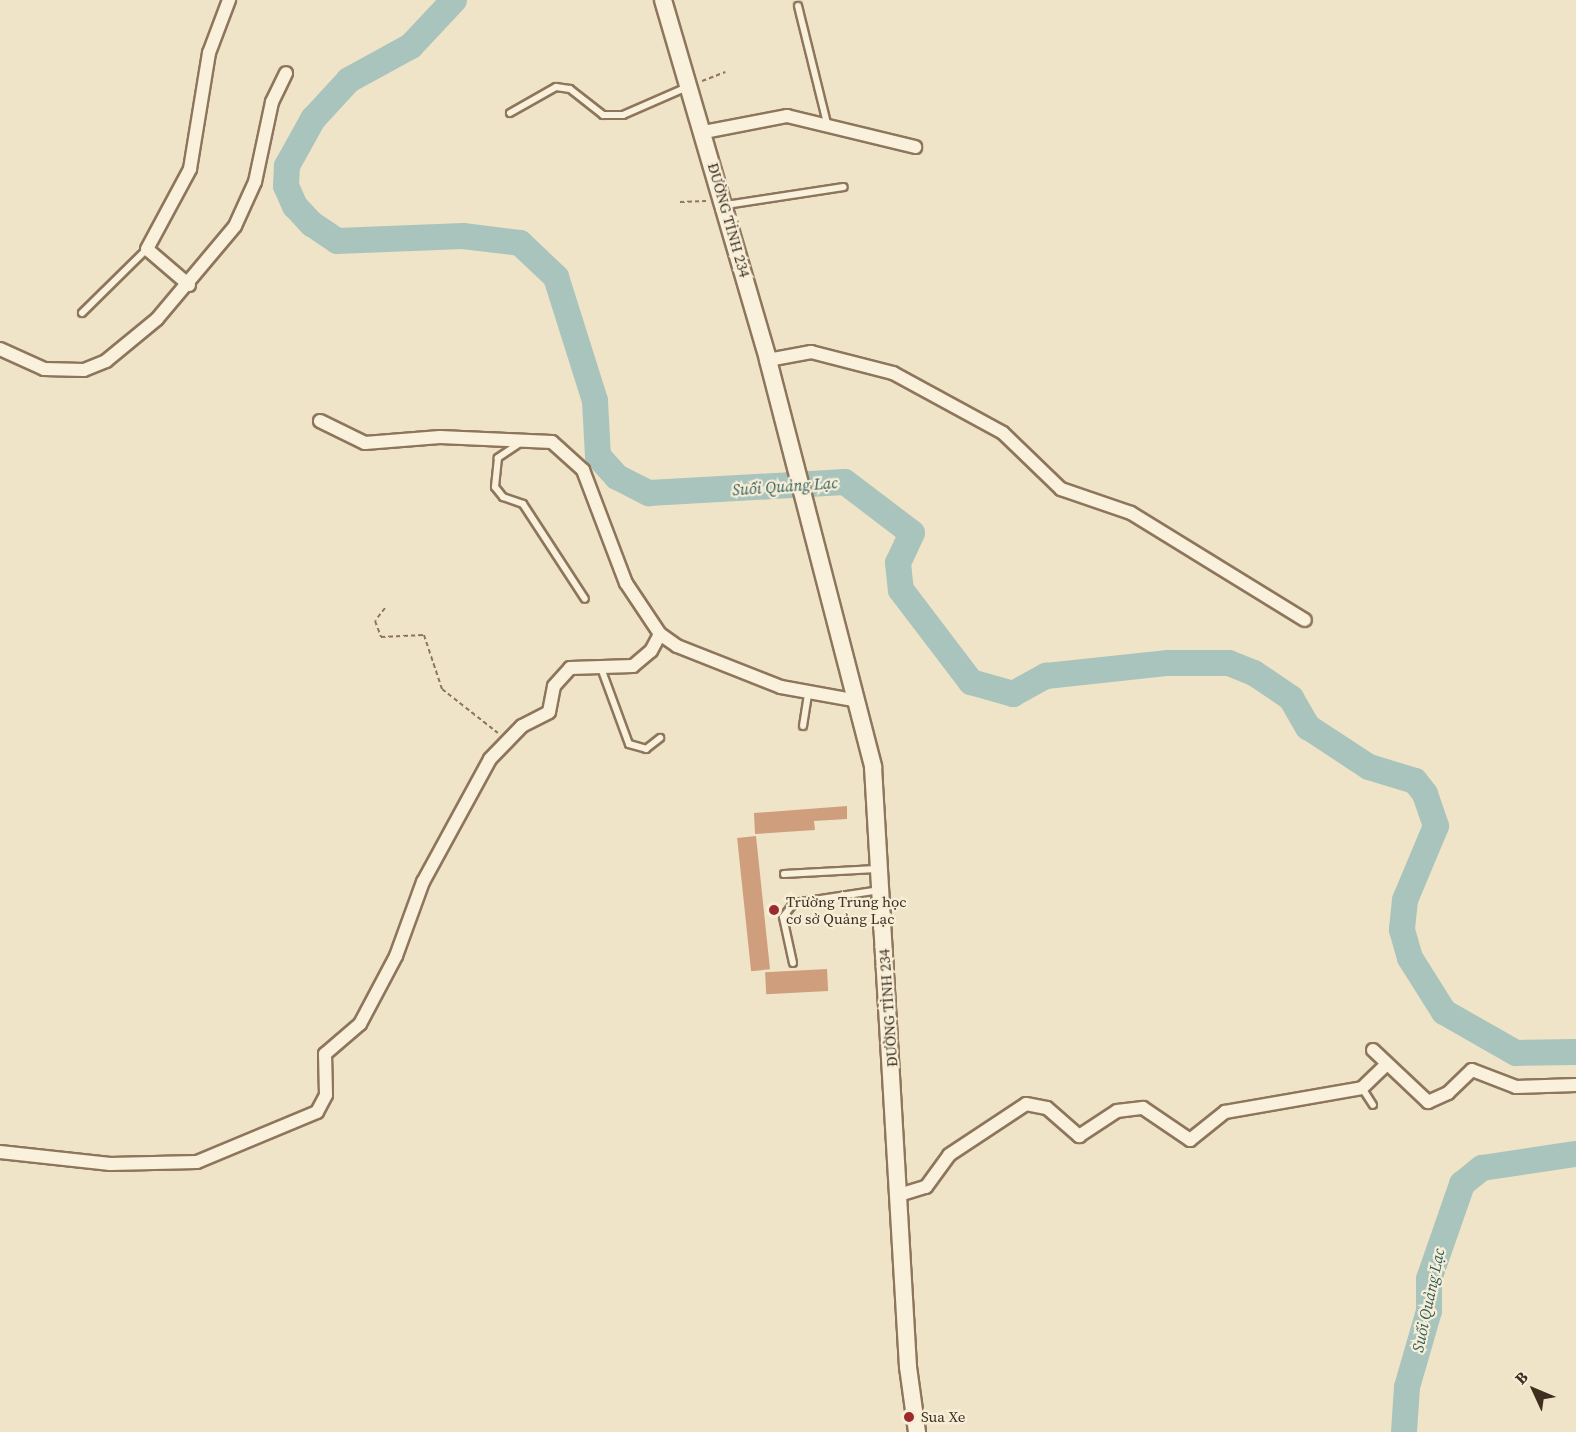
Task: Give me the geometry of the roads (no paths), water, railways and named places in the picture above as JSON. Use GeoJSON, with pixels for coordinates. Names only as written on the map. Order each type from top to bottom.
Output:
{"type":"FeatureCollection","features":[{"type":"Feature","properties":{"kind":"main road","name":"ĐƯỜNG TỈNH 234"},"geometry":{"type":"LineString","coordinates":[[667,1],[688,86],[704,132],[768,360],[807,519],[858,700],[873,767],[899,1195],[917,1432]]}},
{"type":"Feature","properties":{"kind":"street"},"geometry":{"type":"LineString","coordinates":[[189,285],[147,249],[190,169],[209,53],[229,0]]}},
{"type":"Feature","properties":{"kind":"street"},"geometry":{"type":"LineString","coordinates":[[0,349],[44,369],[95,366],[139,336],[189,285],[219,250],[246,202],[272,102],[286,73]]}},
{"type":"Feature","properties":{"kind":"street"},"geometry":{"type":"LineString","coordinates":[[704,132],[764,117],[827,123],[915,147]]}},
{"type":"Feature","properties":{"kind":"street"},"geometry":{"type":"LineString","coordinates":[[768,360],[811,352],[893,373],[1003,433],[1061,489],[1131,513],[1305,620]]}},
{"type":"Feature","properties":{"kind":"street"},"geometry":{"type":"LineString","coordinates":[[320,420],[365,443],[532,439],[560,447],[583,470],[626,583],[660,634],[677,646],[808,695],[858,700]]}},
{"type":"Feature","properties":{"kind":"street"},"geometry":{"type":"LineString","coordinates":[[0,1152],[110,1164],[197,1162],[317,1112],[326,1095],[325,1054],[360,1024],[396,956],[423,882],[484,767],[504,742],[528,721],[549,712],[554,686],[570,668],[601,668],[639,662],[660,634]]}},
{"type":"Feature","properties":{"kind":"street"},"geometry":{"type":"LineString","coordinates":[[1374,1050],[1385,1066],[1428,1102],[1448,1093],[1472,1070],[1516,1087],[1576,1085]]}},
{"type":"Feature","properties":{"kind":"street"},"geometry":{"type":"LineString","coordinates":[[899,1195],[926,1187],[949,1155],[1026,1104],[1047,1108],[1080,1136],[1117,1112],[1143,1108],[1190,1140],[1225,1112],[1362,1088],[1385,1066]]}},
{"type":"Feature","properties":{"kind":"lane"},"geometry":{"type":"LineString","coordinates":[[798,6],[827,123]]}},
{"type":"Feature","properties":{"kind":"lane"},"geometry":{"type":"LineString","coordinates":[[510,113],[556,87],[576,92],[603,115],[624,115],[688,86]]}},
{"type":"Feature","properties":{"kind":"lane"},"geometry":{"type":"LineString","coordinates":[[724,203],[844,188]]}},
{"type":"Feature","properties":{"kind":"lane"},"geometry":{"type":"LineString","coordinates":[[82,313],[147,249]]}},
{"type":"Feature","properties":{"kind":"lane"},"geometry":{"type":"LineString","coordinates":[[532,439],[501,453],[492,481],[503,498],[523,504],[585,598]]}},
{"type":"Feature","properties":{"kind":"lane"},"geometry":{"type":"LineString","coordinates":[[601,668],[629,744],[646,749],[660,738]]}},
{"type":"Feature","properties":{"kind":"lane"},"geometry":{"type":"LineString","coordinates":[[803,726],[808,695]]}},
{"type":"Feature","properties":{"kind":"lane"},"geometry":{"type":"LineString","coordinates":[[784,874],[880,869]]}},
{"type":"Feature","properties":{"kind":"lane"},"geometry":{"type":"LineString","coordinates":[[793,963],[783,917],[794,903],[881,890]]}},
{"type":"Feature","properties":{"kind":"lane"},"geometry":{"type":"LineString","coordinates":[[1362,1088],[1373,1105]]}},
{"type":"Feature","properties":{"kind":"waterway","name":"Suối Quảng Lạc"},"geometry":{"type":"LineString","coordinates":[[454,0],[411,46],[349,80],[313,119],[287,166],[286,186],[295,206],[312,224],[337,241],[463,236],[520,243],[556,277],[595,401],[598,456],[617,477],[649,493],[845,482],[912,533],[898,563],[901,590],[971,682],[1013,694],[1046,676],[1168,663],[1229,663],[1254,673],[1291,698],[1308,727],[1369,767],[1415,781],[1425,794],[1436,826],[1405,900],[1402,930],[1410,958],[1444,1012],[1516,1053],[1576,1052]]}},
{"type":"Feature","properties":{"kind":"waterway","name":"Suối Quảng Lạc"},"geometry":{"type":"LineString","coordinates":[[1404,1432],[1407,1387],[1429,1311],[1429,1279],[1462,1184],[1482,1168],[1576,1154]]}},
{"type":"Feature","properties":{"kind":"place","name":"Trường Trung học cơ sở Quảng Lạc"},"geometry":{"type":"Point","coordinates":[774,910]}},
{"type":"Feature","properties":{"kind":"place","name":"Sua Xe"},"geometry":{"type":"Point","coordinates":[909,1417]}}]}
